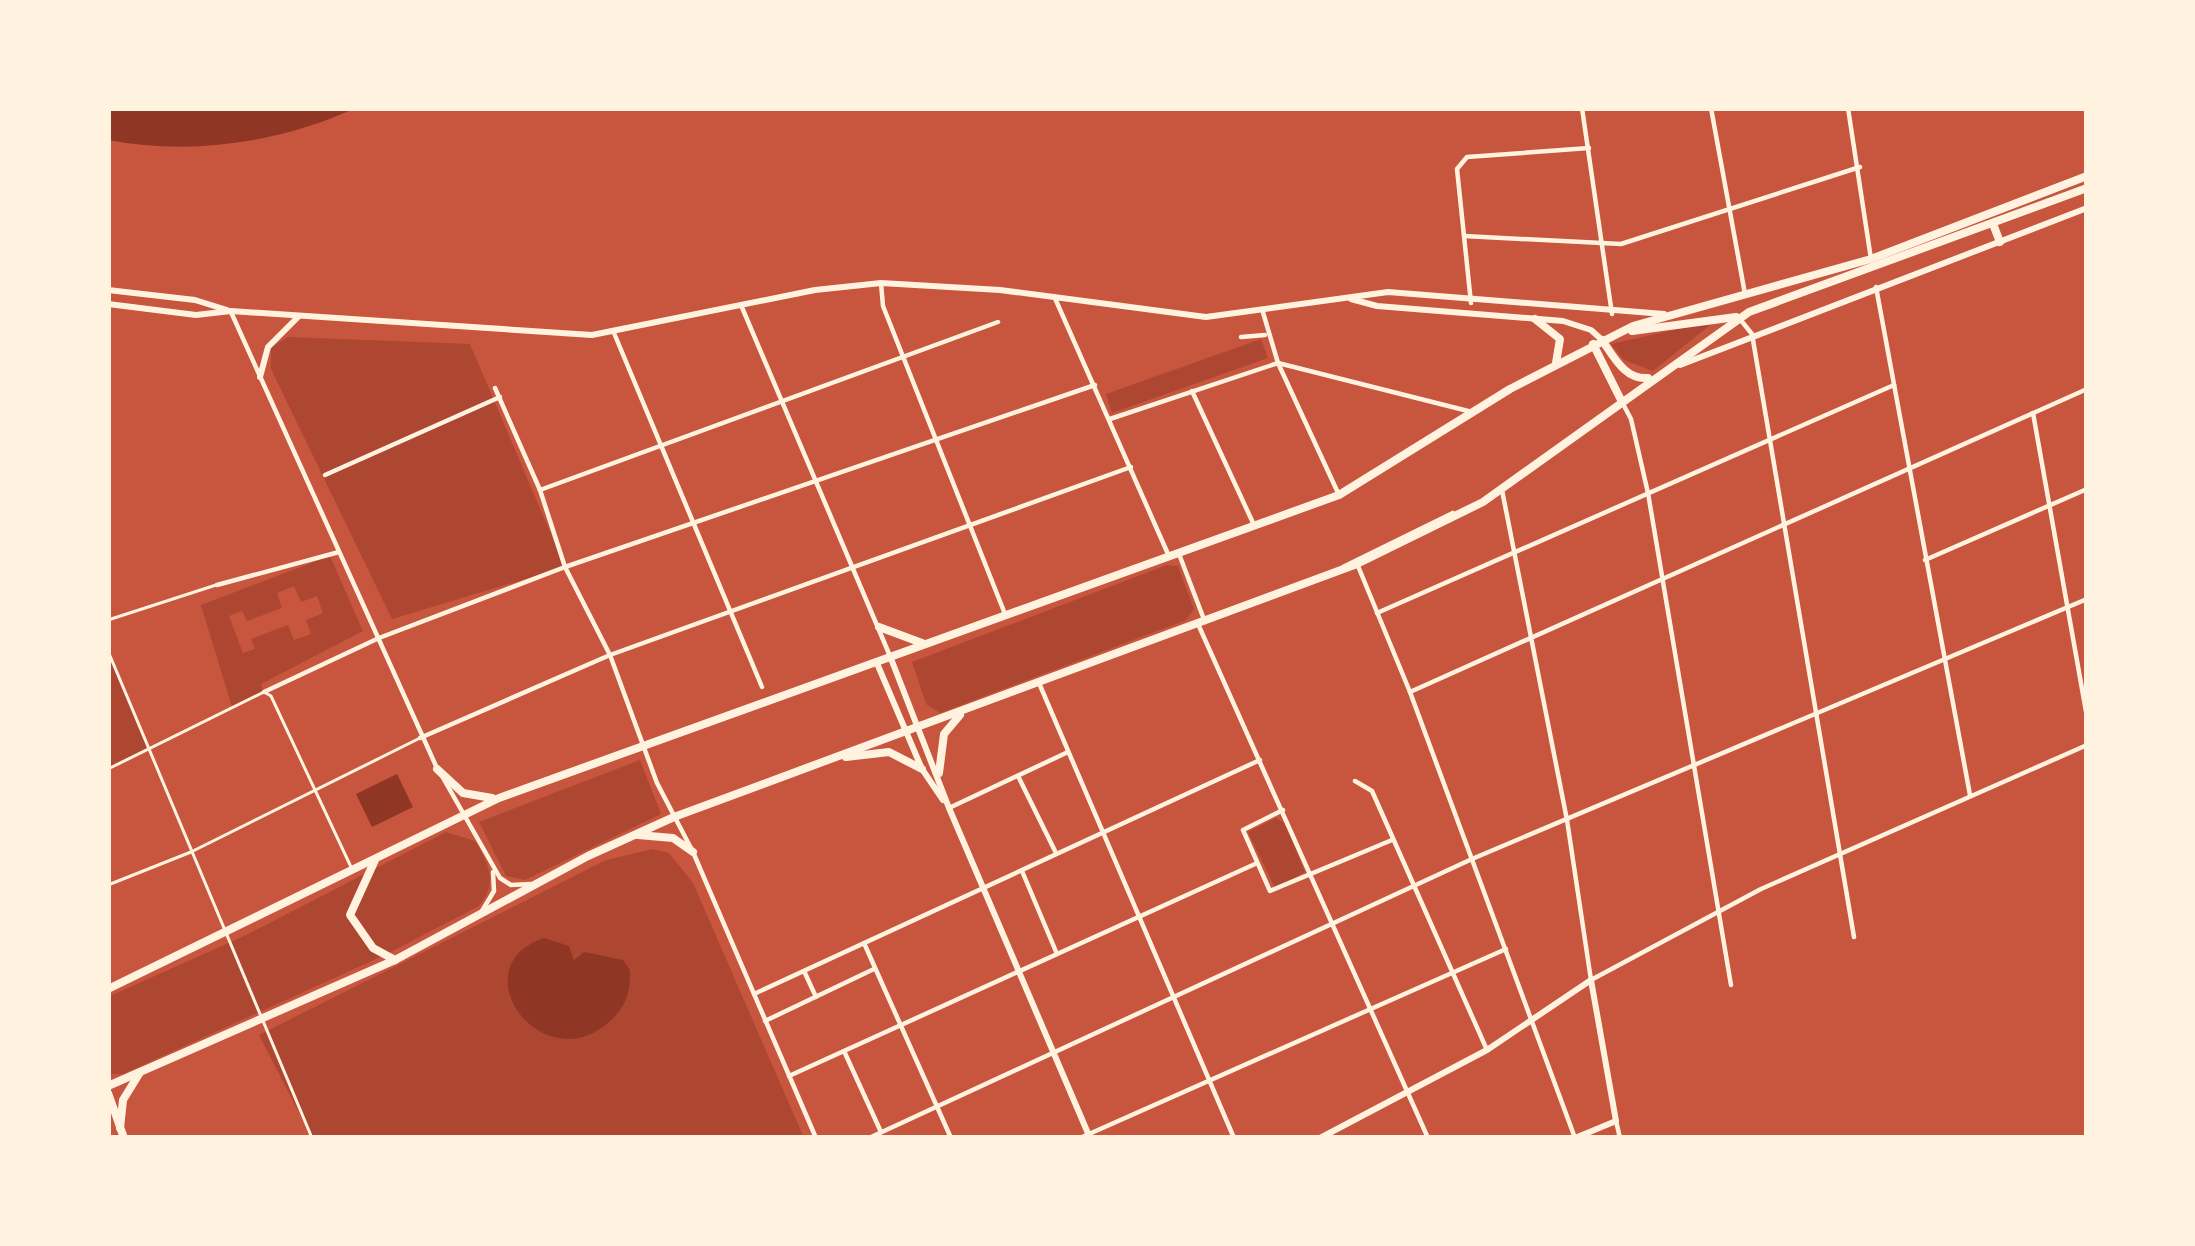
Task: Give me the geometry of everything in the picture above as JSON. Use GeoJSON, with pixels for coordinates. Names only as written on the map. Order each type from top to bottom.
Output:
{"type":"FeatureCollection","features":[{"type":"Feature","properties":{"kind":"highway"},"geometry":{"type":"LineString","coordinates":[[108,989],[499,798],[1339,495],[1556,363],[1618,333],[1667,314],[1871,259],[2087,176]]}},
{"type":"Feature","properties":{"kind":"highway"},"geometry":{"type":"LineString","coordinates":[[1618,333],[1738,318],[2087,188]]}},
{"type":"Feature","properties":{"kind":"highway"},"geometry":{"type":"LineString","coordinates":[[1993,224],[2000,242]]}},
{"type":"Feature","properties":{"kind":"highway"},"geometry":{"type":"LineString","coordinates":[[122,1133],[108,1090],[395,960],[631,836],[1357,564],[1467,512],[1738,318]]}},
{"type":"Feature","properties":{"kind":"highway"},"geometry":{"type":"LineString","coordinates":[[1535,319],[1560,339],[1556,363]]}},
{"type":"Feature","properties":{"kind":"highway"},"geometry":{"type":"LineString","coordinates":[[1598,342],[1635,378],[1654,376]]}},
{"type":"Feature","properties":{"kind":"highway"},"geometry":{"type":"LineString","coordinates":[[1598,342],[1622,402]]}},
{"type":"Feature","properties":{"kind":"highway"},"geometry":{"type":"LineString","coordinates":[[879,627],[923,643]]}},
{"type":"Feature","properties":{"kind":"highway"},"geometry":{"type":"LineString","coordinates":[[939,773],[944,734],[971,707]]}},
{"type":"Feature","properties":{"kind":"highway"},"geometry":{"type":"LineString","coordinates":[[826,761],[883,752],[922,769]]}},
{"type":"Feature","properties":{"kind":"highway"},"geometry":{"type":"LineString","coordinates":[[437,769],[464,793],[499,798]]}},
{"type":"Feature","properties":{"kind":"highway"},"geometry":{"type":"LineString","coordinates":[[631,836],[673,838],[693,852]]}},
{"type":"Feature","properties":{"kind":"highway"},"geometry":{"type":"LineString","coordinates":[[376,859],[350,915],[373,949],[395,960]]}},
{"type":"Feature","properties":{"kind":"highway"},"geometry":{"type":"LineString","coordinates":[[122,1133],[123,1100],[141,1072]]}},
{"type":"Feature","properties":{"kind":"street"},"geometry":{"type":"LineString","coordinates":[[1582,108],[1606,245],[1612,314]]}},
{"type":"Feature","properties":{"kind":"street"},"geometry":{"type":"LineString","coordinates":[[1711,108],[1745,294]]}},
{"type":"Feature","properties":{"kind":"street"},"geometry":{"type":"LineString","coordinates":[[1848,108],[1861,167],[1871,259]]}},
{"type":"Feature","properties":{"kind":"street"},"geometry":{"type":"LineString","coordinates":[[1471,303],[1457,169],[1467,157],[1589,148]]}},
{"type":"Feature","properties":{"kind":"street"},"geometry":{"type":"LineString","coordinates":[[1464,236],[1606,245],[1861,167]]}},
{"type":"Feature","properties":{"kind":"street"},"geometry":{"type":"LineString","coordinates":[[1654,376],[1752,334],[2087,208]]}},
{"type":"Feature","properties":{"kind":"street"},"geometry":{"type":"LineString","coordinates":[[108,304],[196,315],[231,311],[614,334],[741,305],[881,284],[1054,296],[1206,317],[1388,292],[1471,303],[1667,314]]}},
{"type":"Feature","properties":{"kind":"street"},"geometry":{"type":"LineString","coordinates":[[881,284],[883,306],[1005,614]]}},
{"type":"Feature","properties":{"kind":"street"},"geometry":{"type":"LineString","coordinates":[[1876,287],[1970,796]]}},
{"type":"Feature","properties":{"kind":"street"},"geometry":{"type":"LineString","coordinates":[[108,290],[195,300],[231,311],[420,738],[493,868],[511,885],[537,884]]}},
{"type":"Feature","properties":{"kind":"street"},"geometry":{"type":"LineString","coordinates":[[1054,296],[1174,555],[1427,1138]]}},
{"type":"Feature","properties":{"kind":"street"},"geometry":{"type":"LineString","coordinates":[[1347,298],[1377,306],[1578,325],[1598,342]]}},
{"type":"Feature","properties":{"kind":"street"},"geometry":{"type":"LineString","coordinates":[[741,305],[879,627],[883,658],[906,731],[922,769],[949,808]]}},
{"type":"Feature","properties":{"kind":"street"},"geometry":{"type":"LineString","coordinates":[[1262,309],[1278,363],[1339,495]]}},
{"type":"Feature","properties":{"kind":"street"},"geometry":{"type":"LineString","coordinates":[[260,377],[268,347],[298,316]]}},
{"type":"Feature","properties":{"kind":"street"},"geometry":{"type":"LineString","coordinates":[[1738,318],[1752,334],[1854,937]]}},
{"type":"Feature","properties":{"kind":"street"},"geometry":{"type":"LineString","coordinates":[[540,490],[998,322]]}},
{"type":"Feature","properties":{"kind":"street"},"geometry":{"type":"LineString","coordinates":[[614,334],[762,686]]}},
{"type":"Feature","properties":{"kind":"street"},"geometry":{"type":"LineString","coordinates":[[1241,338],[1267,335]]}},
{"type":"Feature","properties":{"kind":"street"},"geometry":{"type":"LineString","coordinates":[[1110,419],[1278,363],[1473,412]]}},
{"type":"Feature","properties":{"kind":"street"},"geometry":{"type":"LineString","coordinates":[[1377,613],[1894,385]]}},
{"type":"Feature","properties":{"kind":"street"},"geometry":{"type":"LineString","coordinates":[[108,769],[379,638],[565,567],[1095,386]]}},
{"type":"Feature","properties":{"kind":"street"},"geometry":{"type":"LineString","coordinates":[[495,388],[540,490],[565,567],[610,656],[674,817],[816,1138]]}},
{"type":"Feature","properties":{"kind":"street"},"geometry":{"type":"LineString","coordinates":[[1410,692],[2087,389]]}},
{"type":"Feature","properties":{"kind":"street"},"geometry":{"type":"LineString","coordinates":[[1192,391],[1254,525]]}},
{"type":"Feature","properties":{"kind":"street"},"geometry":{"type":"LineString","coordinates":[[325,475],[500,397]]}},
{"type":"Feature","properties":{"kind":"street"},"geometry":{"type":"LineString","coordinates":[[1622,402],[1648,493],[1731,986]]}},
{"type":"Feature","properties":{"kind":"street"},"geometry":{"type":"LineString","coordinates":[[2032,413],[2087,717]]}},
{"type":"Feature","properties":{"kind":"street"},"geometry":{"type":"LineString","coordinates":[[108,885],[191,852],[420,738],[610,656],[1131,467]]}},
{"type":"Feature","properties":{"kind":"street"},"geometry":{"type":"LineString","coordinates":[[1925,560],[2087,489]]}},
{"type":"Feature","properties":{"kind":"street"},"geometry":{"type":"LineString","coordinates":[[1502,490],[1567,820],[1620,1138]]}},
{"type":"Feature","properties":{"kind":"street"},"geometry":{"type":"LineString","coordinates":[[1338,571],[1454,512],[1467,512]]}},
{"type":"Feature","properties":{"kind":"street"},"geometry":{"type":"LineString","coordinates":[[108,620],[340,552]]}},
{"type":"Feature","properties":{"kind":"street"},"geometry":{"type":"LineString","coordinates":[[1357,564],[1410,692],[1575,1138],[1616,1121]]}},
{"type":"Feature","properties":{"kind":"street"},"geometry":{"type":"LineString","coordinates":[[869,1138],[1472,859],[2087,599]]}},
{"type":"Feature","properties":{"kind":"street"},"geometry":{"type":"LineString","coordinates":[[108,651],[312,1138]]}},
{"type":"Feature","properties":{"kind":"street"},"geometry":{"type":"LineString","coordinates":[[883,658],[920,726],[949,808],[1086,1137],[1369,1007],[1506,950]]}},
{"type":"Feature","properties":{"kind":"street"},"geometry":{"type":"LineString","coordinates":[[1039,682],[1234,1138]]}},
{"type":"Feature","properties":{"kind":"street"},"geometry":{"type":"LineString","coordinates":[[263,692],[271,696],[353,871]]}},
{"type":"Feature","properties":{"kind":"street"},"geometry":{"type":"LineString","coordinates":[[1320,1138],[1487,1050],[1591,980],[1719,910],[1837,853],[2087,745]]}},
{"type":"Feature","properties":{"kind":"street"},"geometry":{"type":"LineString","coordinates":[[949,808],[1068,752]]}},
{"type":"Feature","properties":{"kind":"street"},"geometry":{"type":"LineString","coordinates":[[754,994],[1260,760]]}},
{"type":"Feature","properties":{"kind":"street"},"geometry":{"type":"LineString","coordinates":[[1018,776],[1056,853]]}},
{"type":"Feature","properties":{"kind":"street"},"geometry":{"type":"LineString","coordinates":[[1355,781],[1367,783],[1487,1050]]}},
{"type":"Feature","properties":{"kind":"street"},"geometry":{"type":"LineString","coordinates":[[1283,810],[1243,830],[1266,886],[1276,892],[1393,840]]}},
{"type":"Feature","properties":{"kind":"street"},"geometry":{"type":"LineString","coordinates":[[789,1076],[1255,864]]}},
{"type":"Feature","properties":{"kind":"street"},"geometry":{"type":"LineString","coordinates":[[479,916],[494,891],[493,868]]}},
{"type":"Feature","properties":{"kind":"street"},"geometry":{"type":"LineString","coordinates":[[1021,869],[1057,955]]}},
{"type":"Feature","properties":{"kind":"street"},"geometry":{"type":"LineString","coordinates":[[864,943],[951,1138]]}},
{"type":"Feature","properties":{"kind":"street"},"geometry":{"type":"LineString","coordinates":[[765,1021],[875,969]]}},
{"type":"Feature","properties":{"kind":"street"},"geometry":{"type":"LineString","coordinates":[[804,971],[816,997]]}},
{"type":"Feature","properties":{"kind":"street"},"geometry":{"type":"LineString","coordinates":[[844,1051],[881,1132]]}},
{"type":"Feature","properties":{"kind":"shaded area"},"geometry":{"type":"Polygon","coordinates":[[[108,108],[356,108],[265,138],[171,147],[108,140],[108,108]]]}},
{"type":"Feature","properties":{"kind":"shaded area"},"geometry":{"type":"Polygon","coordinates":[[[1715,321],[1653,371],[1624,360],[1611,344],[1715,321]]]}},
{"type":"Feature","properties":{"kind":"shaded area"},"geometry":{"type":"Polygon","coordinates":[[[288,337],[470,344],[565,567],[392,619],[271,369],[271,348],[288,337]]]}},
{"type":"Feature","properties":{"kind":"shaded area"},"geometry":{"type":"Polygon","coordinates":[[[1261,339],[1268,358],[1112,413],[1106,394],[1261,339]]]}},
{"type":"Feature","properties":{"kind":"shaded area"},"geometry":{"type":"Polygon","coordinates":[[[330,556],[363,631],[261,684],[264,692],[232,707],[201,605],[330,556]],[[294,586],[277,593],[282,608],[247,621],[242,611],[229,616],[243,653],[255,649],[251,639],[288,625],[294,640],[311,634],[306,620],[323,613],[317,596],[301,602],[294,586]]]}},
{"type":"Feature","properties":{"kind":"shaded area"},"geometry":{"type":"Polygon","coordinates":[[[1167,565],[1178,566],[1194,609],[1186,620],[940,713],[926,704],[912,662],[1167,565]]]}},
{"type":"Feature","properties":{"kind":"shaded area"},"geometry":{"type":"Polygon","coordinates":[[[108,651],[149,749],[108,769],[108,651]]]}},
{"type":"Feature","properties":{"kind":"shaded area"},"geometry":{"type":"Polygon","coordinates":[[[640,760],[661,814],[525,880],[506,876],[479,822],[640,760]]]}},
{"type":"Feature","properties":{"kind":"shaded area"},"geometry":{"type":"Polygon","coordinates":[[[397,774],[413,807],[372,827],[356,794],[397,774]]]}},
{"type":"Feature","properties":{"kind":"shaded area"},"geometry":{"type":"Polygon","coordinates":[[[1276,818],[1285,823],[1305,872],[1275,888],[1248,832],[1276,818]]]}},
{"type":"Feature","properties":{"kind":"shaded area"},"geometry":{"type":"Polygon","coordinates":[[[446,832],[475,841],[484,857],[490,882],[479,906],[387,954],[123,1074],[111,1074],[108,997],[246,935],[446,832]]]}},
{"type":"Feature","properties":{"kind":"shaded area"},"geometry":{"type":"Polygon","coordinates":[[[653,849],[669,853],[693,883],[804,1138],[312,1138],[259,1035],[606,860],[653,849]]]}},
{"type":"Feature","properties":{"kind":"shaded area"},"geometry":{"type":"Polygon","coordinates":[[[544,938],[569,946],[574,960],[584,952],[623,960],[630,970],[628,992],[610,1021],[584,1036],[559,1038],[537,1030],[520,1014],[509,993],[509,972],[519,952],[544,938]]]}}]}
